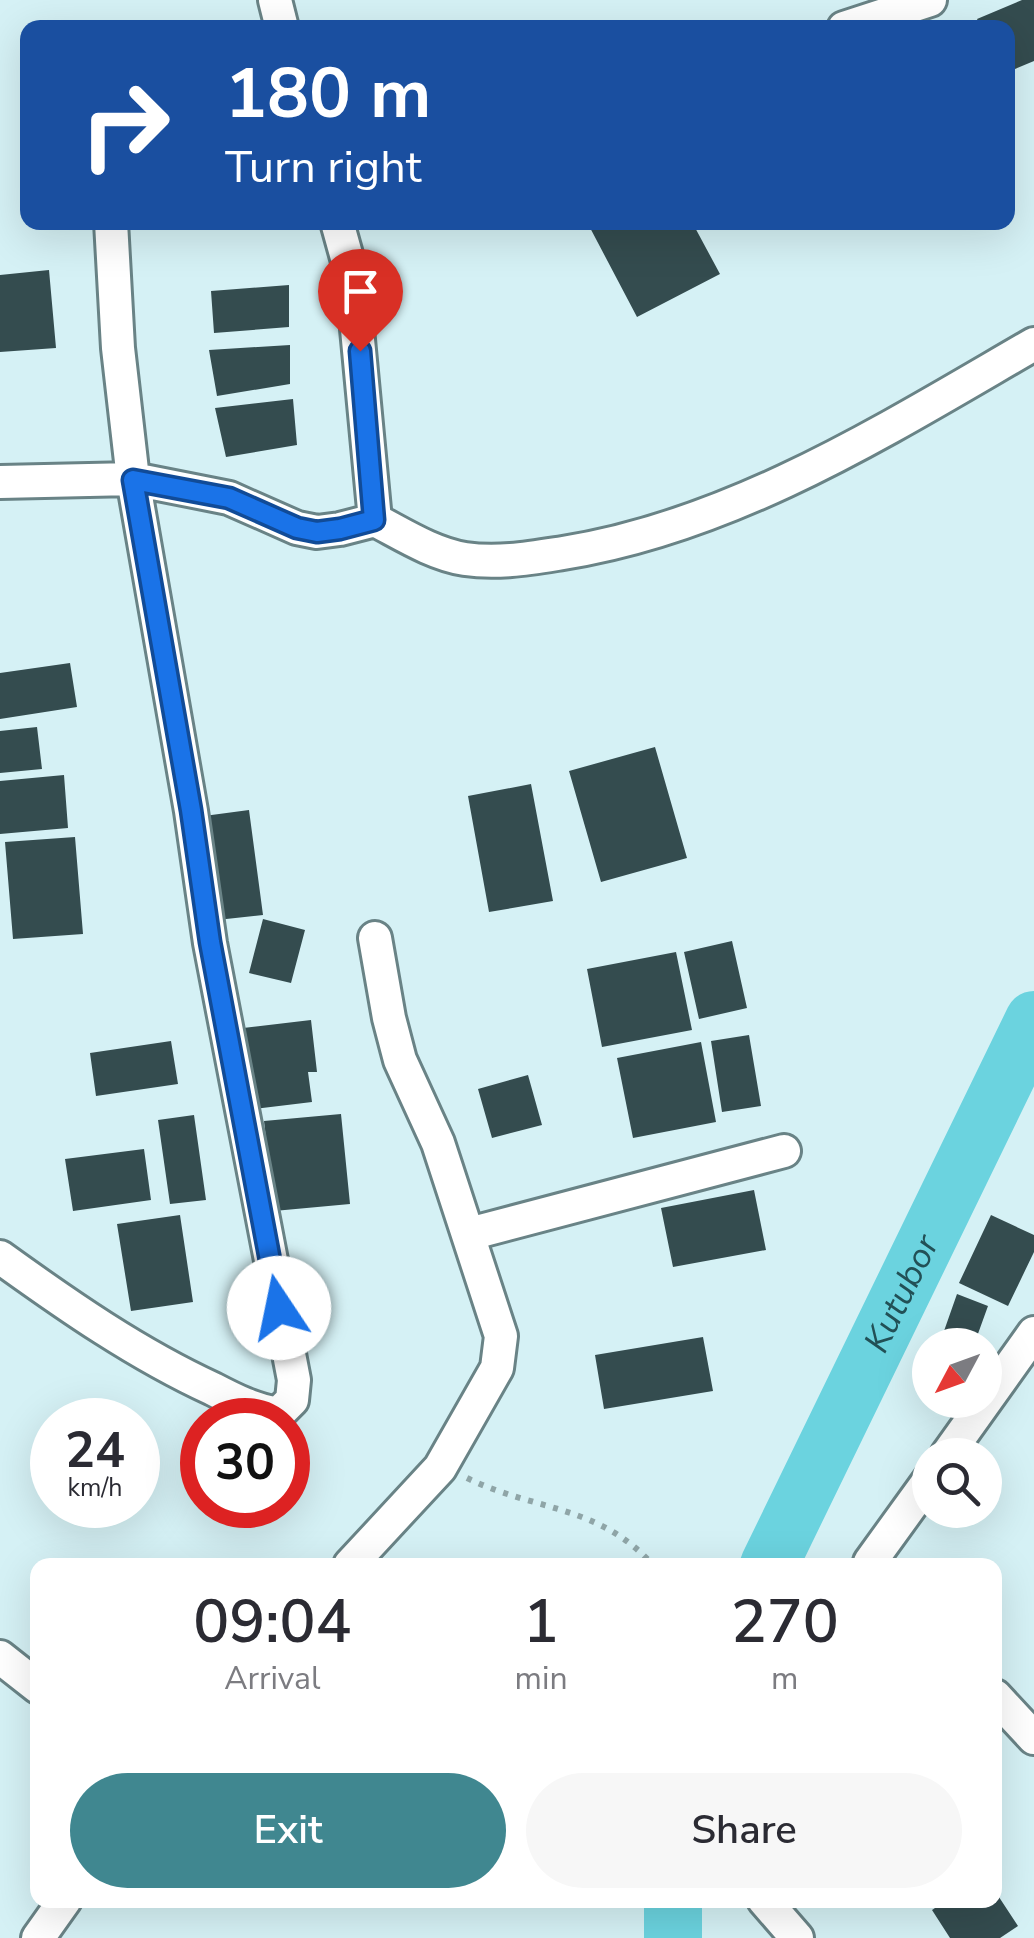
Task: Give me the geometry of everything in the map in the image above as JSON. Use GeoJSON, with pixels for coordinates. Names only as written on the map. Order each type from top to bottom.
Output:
{"type":"FeatureCollection","features":[{"type":"Feature","properties":{"kind":"street"},"geometry":{"type":"LineString","coordinates":[[869,20],[930,0]]}},
{"type":"Feature","properties":{"kind":"street"},"geometry":{"type":"LineString","coordinates":[[0,1257],[170,1370],[259,1411],[278,1414],[292,1400],[294,1380],[214,961],[133,480],[118,348],[111,230]]}},
{"type":"Feature","properties":{"kind":"street"},"geometry":{"type":"LineString","coordinates":[[339,230],[352,276],[374,520]]}},
{"type":"Feature","properties":{"kind":"street"},"geometry":{"type":"LineString","coordinates":[[0,482],[133,480],[229,498],[297,528],[317,532],[374,520],[416,542],[463,559],[512,561],[596,548],[682,524],[845,451],[1034,344]]}},
{"type":"Feature","properties":{"kind":"street"},"geometry":{"type":"LineString","coordinates":[[356,1558],[440,1468],[497,1368],[501,1336],[438,1143],[400,1060],[388,1018],[375,938]]}},
{"type":"Feature","properties":{"kind":"street"},"geometry":{"type":"LineString","coordinates":[[468,1234],[784,1151]]}},
{"type":"Feature","properties":{"kind":"street"},"geometry":{"type":"LineString","coordinates":[[959,1438],[1034,1333]]}},
{"type":"Feature","properties":{"kind":"street"},"geometry":{"type":"LineString","coordinates":[[874,1558],[912,1504]]}},
{"type":"Feature","properties":{"kind":"street"},"geometry":{"type":"LineString","coordinates":[[0,1657],[30,1680]]}},
{"type":"Feature","properties":{"kind":"street"},"geometry":{"type":"LineString","coordinates":[[1002,1704],[1034,1738]]}},
{"type":"Feature","properties":{"kind":"street"},"geometry":{"type":"LineString","coordinates":[[38,1938],[59,1908]]}},
{"type":"Feature","properties":{"kind":"street"},"geometry":{"type":"LineString","coordinates":[[771,1908],[797,1938]]}},
{"type":"Feature","properties":{"kind":"path"},"geometry":{"type":"LineString","coordinates":[[440,1468],[596,1521],[636,1546],[647,1558]]}},
{"type":"Feature","properties":{"kind":"building"},"geometry":{"type":"Polygon","coordinates":[[[1022,0],[1034,0],[1034,61],[1015,69],[1015,20],[977,19],[1022,0]]]}},
{"type":"Feature","properties":{"kind":"building"},"geometry":{"type":"Polygon","coordinates":[[[591,230],[696,230],[720,274],[637,317],[591,230]]]}},
{"type":"Feature","properties":{"kind":"building"},"geometry":{"type":"Polygon","coordinates":[[[49,270],[56,348],[0,352],[0,275],[49,270]]]}},
{"type":"Feature","properties":{"kind":"building"},"geometry":{"type":"Polygon","coordinates":[[[289,285],[289,327],[214,333],[211,291],[289,285]]]}},
{"type":"Feature","properties":{"kind":"building"},"geometry":{"type":"Polygon","coordinates":[[[290,345],[290,384],[217,396],[209,350],[290,345]]]}},
{"type":"Feature","properties":{"kind":"building"},"geometry":{"type":"Polygon","coordinates":[[[293,399],[297,445],[226,457],[215,408],[293,399]]]}},
{"type":"Feature","properties":{"kind":"building"},"geometry":{"type":"Polygon","coordinates":[[[70,663],[77,707],[0,719],[0,673],[70,663]]]}},
{"type":"Feature","properties":{"kind":"building"},"geometry":{"type":"Polygon","coordinates":[[[37,727],[42,769],[0,773],[0,731],[37,727]]]}},
{"type":"Feature","properties":{"kind":"building"},"geometry":{"type":"Polygon","coordinates":[[[655,747],[687,858],[601,882],[569,771],[655,747]]]}},
{"type":"Feature","properties":{"kind":"building"},"geometry":{"type":"Polygon","coordinates":[[[64,775],[68,828],[0,834],[0,781],[64,775]]]}},
{"type":"Feature","properties":{"kind":"building"},"geometry":{"type":"Polygon","coordinates":[[[531,784],[553,901],[489,912],[468,796],[531,784]]]}},
{"type":"Feature","properties":{"kind":"building"},"geometry":{"type":"Polygon","coordinates":[[[249,810],[263,915],[217,920],[204,816],[249,810]]]}},
{"type":"Feature","properties":{"kind":"building"},"geometry":{"type":"Polygon","coordinates":[[[75,837],[83,934],[13,939],[5,842],[75,837]]]}},
{"type":"Feature","properties":{"kind":"building"},"geometry":{"type":"Polygon","coordinates":[[[263,919],[305,930],[291,983],[249,973],[263,919]]]}},
{"type":"Feature","properties":{"kind":"building"},"geometry":{"type":"Polygon","coordinates":[[[732,941],[747,1008],[699,1019],[684,952],[732,941]]]}},
{"type":"Feature","properties":{"kind":"building"},"geometry":{"type":"Polygon","coordinates":[[[676,952],[692,1030],[602,1047],[587,969],[676,952]]]}},
{"type":"Feature","properties":{"kind":"building"},"geometry":{"type":"Polygon","coordinates":[[[311,1020],[317,1072],[308,1072],[312,1102],[254,1109],[243,1028],[311,1020]]]}},
{"type":"Feature","properties":{"kind":"building"},"geometry":{"type":"Polygon","coordinates":[[[749,1035],[761,1106],[722,1112],[711,1041],[749,1035]]]}},
{"type":"Feature","properties":{"kind":"building"},"geometry":{"type":"Polygon","coordinates":[[[171,1041],[178,1084],[96,1096],[90,1053],[171,1041]]]}},
{"type":"Feature","properties":{"kind":"building"},"geometry":{"type":"Polygon","coordinates":[[[701,1042],[716,1122],[633,1138],[617,1058],[701,1042]]]}},
{"type":"Feature","properties":{"kind":"building"},"geometry":{"type":"Polygon","coordinates":[[[528,1075],[542,1125],[492,1138],[478,1089],[528,1075]]]}},
{"type":"Feature","properties":{"kind":"building"},"geometry":{"type":"Polygon","coordinates":[[[341,1114],[350,1204],[274,1211],[264,1121],[341,1114]]]}},
{"type":"Feature","properties":{"kind":"building"},"geometry":{"type":"Polygon","coordinates":[[[194,1115],[206,1200],[170,1204],[158,1120],[194,1115]]]}},
{"type":"Feature","properties":{"kind":"building"},"geometry":{"type":"Polygon","coordinates":[[[144,1149],[151,1200],[73,1211],[65,1159],[144,1149]]]}},
{"type":"Feature","properties":{"kind":"building"},"geometry":{"type":"Polygon","coordinates":[[[754,1190],[766,1250],[673,1267],[661,1208],[754,1190]]]}},
{"type":"Feature","properties":{"kind":"building"},"geometry":{"type":"Polygon","coordinates":[[[180,1215],[193,1302],[131,1311],[117,1224],[180,1215]]]}},
{"type":"Feature","properties":{"kind":"building"},"geometry":{"type":"Polygon","coordinates":[[[991,1215],[1034,1235],[1034,1252],[1008,1306],[959,1283],[991,1215]]]}},
{"type":"Feature","properties":{"kind":"building"},"geometry":{"type":"Polygon","coordinates":[[[957,1294],[988,1306],[980,1328],[945,1328],[957,1294]]]}},
{"type":"Feature","properties":{"kind":"building"},"geometry":{"type":"Polygon","coordinates":[[[703,1337],[713,1391],[604,1409],[595,1355],[703,1337]]]}},
{"type":"Feature","properties":{"kind":"building"},"geometry":{"type":"Polygon","coordinates":[[[1002,1902],[1018,1926],[1000,1938],[950,1938],[932,1910],[1002,1908],[1002,1902]]]}},
{"type":"Feature","properties":{"kind":"waterway","name":"Kutubor"},"geometry":{"type":"LineString","coordinates":[[772,1558],[1034,1020]]}},
{"type":"Feature","properties":{"kind":"waterway","name":"Kutubor"},"geometry":{"type":"LineString","coordinates":[[673,1908],[673,1938]]}},
{"type":"Feature","properties":{"kind":"route"},"geometry":{"type":"LineString","coordinates":[[279,1308],[210,942],[133,480],[229,498],[297,528],[317,532],[374,520],[360,351]]}}]}
